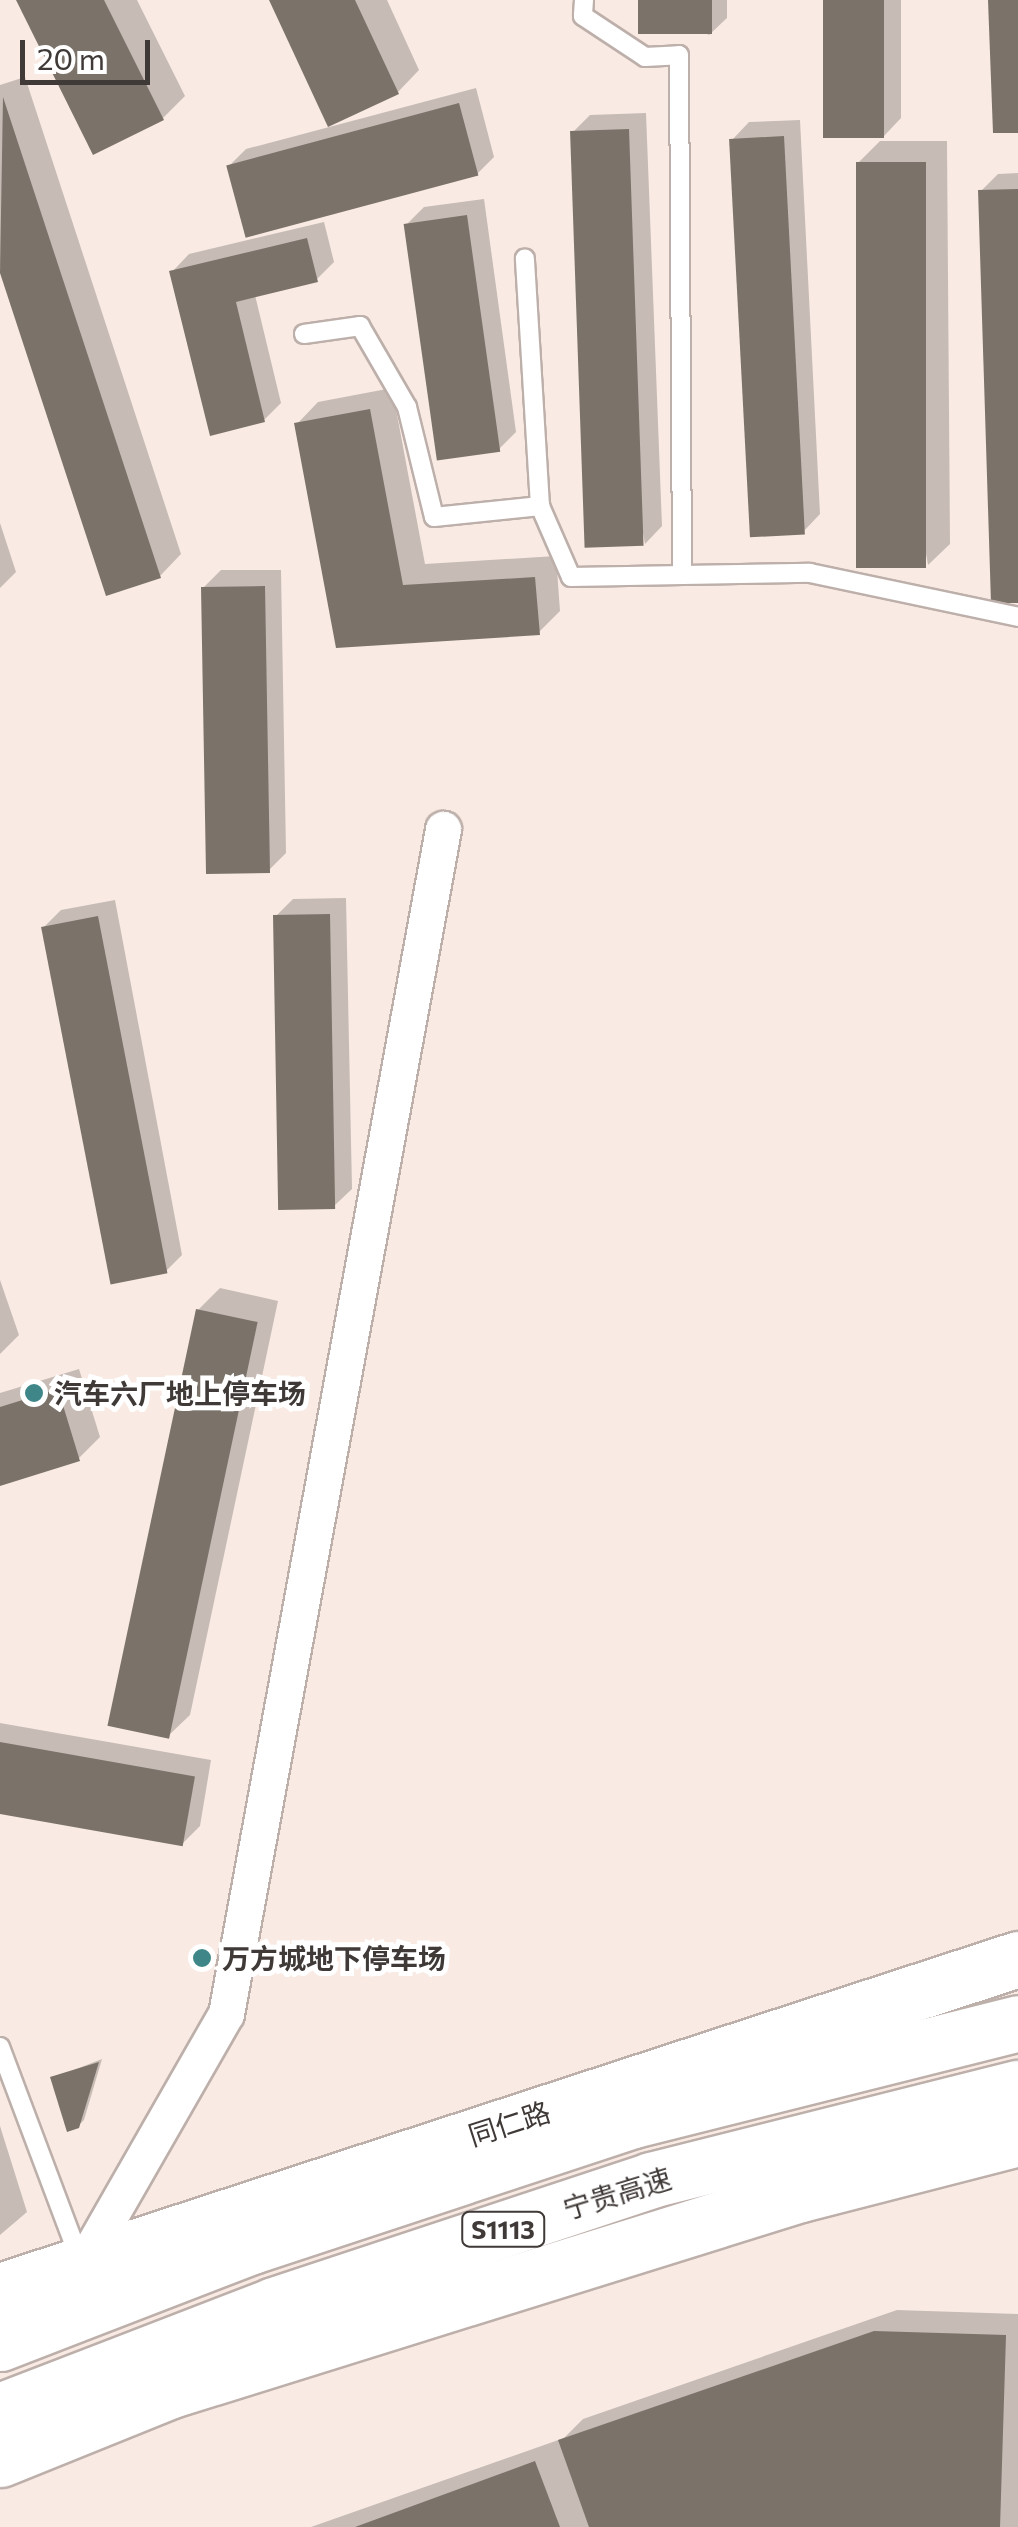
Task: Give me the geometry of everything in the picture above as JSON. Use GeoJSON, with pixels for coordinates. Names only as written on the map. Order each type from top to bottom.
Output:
{"type":"FeatureCollection","features":[{"type":"Feature","properties":{"kind":"main road","name":"同仁路"},"geometry":{"type":"LineString","coordinates":[[0,2291],[1018,1959]]}},
{"type":"Feature","properties":{"kind":"main road","name":"S1113"},"geometry":{"type":"LineString","coordinates":[[0,2343],[252,2246],[633,2120],[1018,2023]]}},
{"type":"Feature","properties":{"kind":"main road","name":"宁贵高速"},"geometry":{"type":"LineString","coordinates":[[0,2411],[274,2305],[650,2180],[1018,2088]]}},
{"type":"Feature","properties":{"kind":"main road"},"geometry":{"type":"LineString","coordinates":[[0,2459],[168,2391],[800,2194],[1018,2138]]}},
{"type":"Feature","properties":{"kind":"street"},"geometry":{"type":"LineString","coordinates":[[82,2265],[226,2014],[443,829]]}},
{"type":"Feature","properties":{"kind":"lane"},"geometry":{"type":"LineString","coordinates":[[584,0],[583,16],[645,56],[678,55],[682,575]]}},
{"type":"Feature","properties":{"kind":"lane"},"geometry":{"type":"LineString","coordinates":[[525,258],[540,506],[571,577],[810,573],[1018,616]]}},
{"type":"Feature","properties":{"kind":"lane"},"geometry":{"type":"LineString","coordinates":[[304,334],[360,326],[408,407],[434,518],[540,506]]}},
{"type":"Feature","properties":{"kind":"lane"},"geometry":{"type":"LineString","coordinates":[[0,2047],[6,2080],[82,2265]]}},
{"type":"Feature","properties":{"kind":"building"},"geometry":{"type":"Polygon","coordinates":[[[16,0],[104,0],[164,120],[93,155],[16,0]]]}},
{"type":"Feature","properties":{"kind":"building"},"geometry":{"type":"Polygon","coordinates":[[[269,0],[355,0],[399,94],[328,127],[269,0]]]}},
{"type":"Feature","properties":{"kind":"building"},"geometry":{"type":"Polygon","coordinates":[[[638,0],[712,0],[712,34],[638,34],[638,0]]]}},
{"type":"Feature","properties":{"kind":"building"},"geometry":{"type":"Polygon","coordinates":[[[823,0],[884,0],[884,138],[823,138],[823,0]]]}},
{"type":"Feature","properties":{"kind":"building"},"geometry":{"type":"Polygon","coordinates":[[[988,0],[1018,0],[1018,133],[993,133],[988,0]]]}},
{"type":"Feature","properties":{"kind":"building"},"geometry":{"type":"Polygon","coordinates":[[[3,97],[161,578],[106,596],[0,273],[3,97]]]}},
{"type":"Feature","properties":{"kind":"building"},"geometry":{"type":"Polygon","coordinates":[[[459,103],[478,175],[246,238],[226,165],[459,103]]]}},
{"type":"Feature","properties":{"kind":"building"},"geometry":{"type":"Polygon","coordinates":[[[629,129],[644,546],[585,548],[570,131],[629,129]]]}},
{"type":"Feature","properties":{"kind":"building"},"geometry":{"type":"Polygon","coordinates":[[[784,136],[805,534],[750,537],[729,139],[784,136]]]}},
{"type":"Feature","properties":{"kind":"building"},"geometry":{"type":"Polygon","coordinates":[[[856,162],[926,162],[926,568],[856,568],[856,162]]]}},
{"type":"Feature","properties":{"kind":"building"},"geometry":{"type":"Polygon","coordinates":[[[1018,189],[1018,603],[991,603],[978,190],[1018,189]]]}},
{"type":"Feature","properties":{"kind":"building"},"geometry":{"type":"Polygon","coordinates":[[[467,215],[500,452],[437,461],[404,224],[467,215]]]}},
{"type":"Feature","properties":{"kind":"building"},"geometry":{"type":"Polygon","coordinates":[[[307,238],[318,282],[236,302],[265,422],[210,436],[169,271],[307,238]]]}},
{"type":"Feature","properties":{"kind":"building"},"geometry":{"type":"Polygon","coordinates":[[[370,409],[403,585],[535,577],[540,635],[336,648],[294,423],[370,409]]]}},
{"type":"Feature","properties":{"kind":"building"},"geometry":{"type":"Polygon","coordinates":[[[265,586],[270,873],[206,874],[201,587],[265,586]]]}},
{"type":"Feature","properties":{"kind":"building"},"geometry":{"type":"Polygon","coordinates":[[[330,914],[335,1209],[278,1210],[273,915],[330,914]]]}},
{"type":"Feature","properties":{"kind":"building"},"geometry":{"type":"Polygon","coordinates":[[[98,916],[167,1273],[111,1284],[41,927],[98,916]]]}},
{"type":"Feature","properties":{"kind":"building"},"geometry":{"type":"Polygon","coordinates":[[[196,1309],[258,1322],[169,1739],[107,1726],[196,1309]]]}},
{"type":"Feature","properties":{"kind":"building"},"geometry":{"type":"Polygon","coordinates":[[[58,1389],[80,1461],[0,1486],[0,1407],[58,1389]]]}},
{"type":"Feature","properties":{"kind":"building"},"geometry":{"type":"Polygon","coordinates":[[[0,1742],[195,1776],[183,1846],[0,1814],[0,1742]]]}},
{"type":"Feature","properties":{"kind":"building"},"geometry":{"type":"Polygon","coordinates":[[[99,2062],[79,2128],[67,2132],[50,2077],[99,2062]]]}},
{"type":"Feature","properties":{"kind":"building"},"geometry":{"type":"Polygon","coordinates":[[[874,2331],[1006,2335],[1000,2527],[589,2527],[558,2440],[874,2331]]]}},
{"type":"Feature","properties":{"kind":"building"},"geometry":{"type":"Polygon","coordinates":[[[535,2461],[560,2527],[355,2527],[535,2461]]]}},
{"type":"Feature","properties":{"kind":"place","name":"汽车六厂地上停车场"},"geometry":{"type":"Point","coordinates":[34,1393]}},
{"type":"Feature","properties":{"kind":"place","name":"万方城地下停车场"},"geometry":{"type":"Point","coordinates":[202,1958]}}]}
